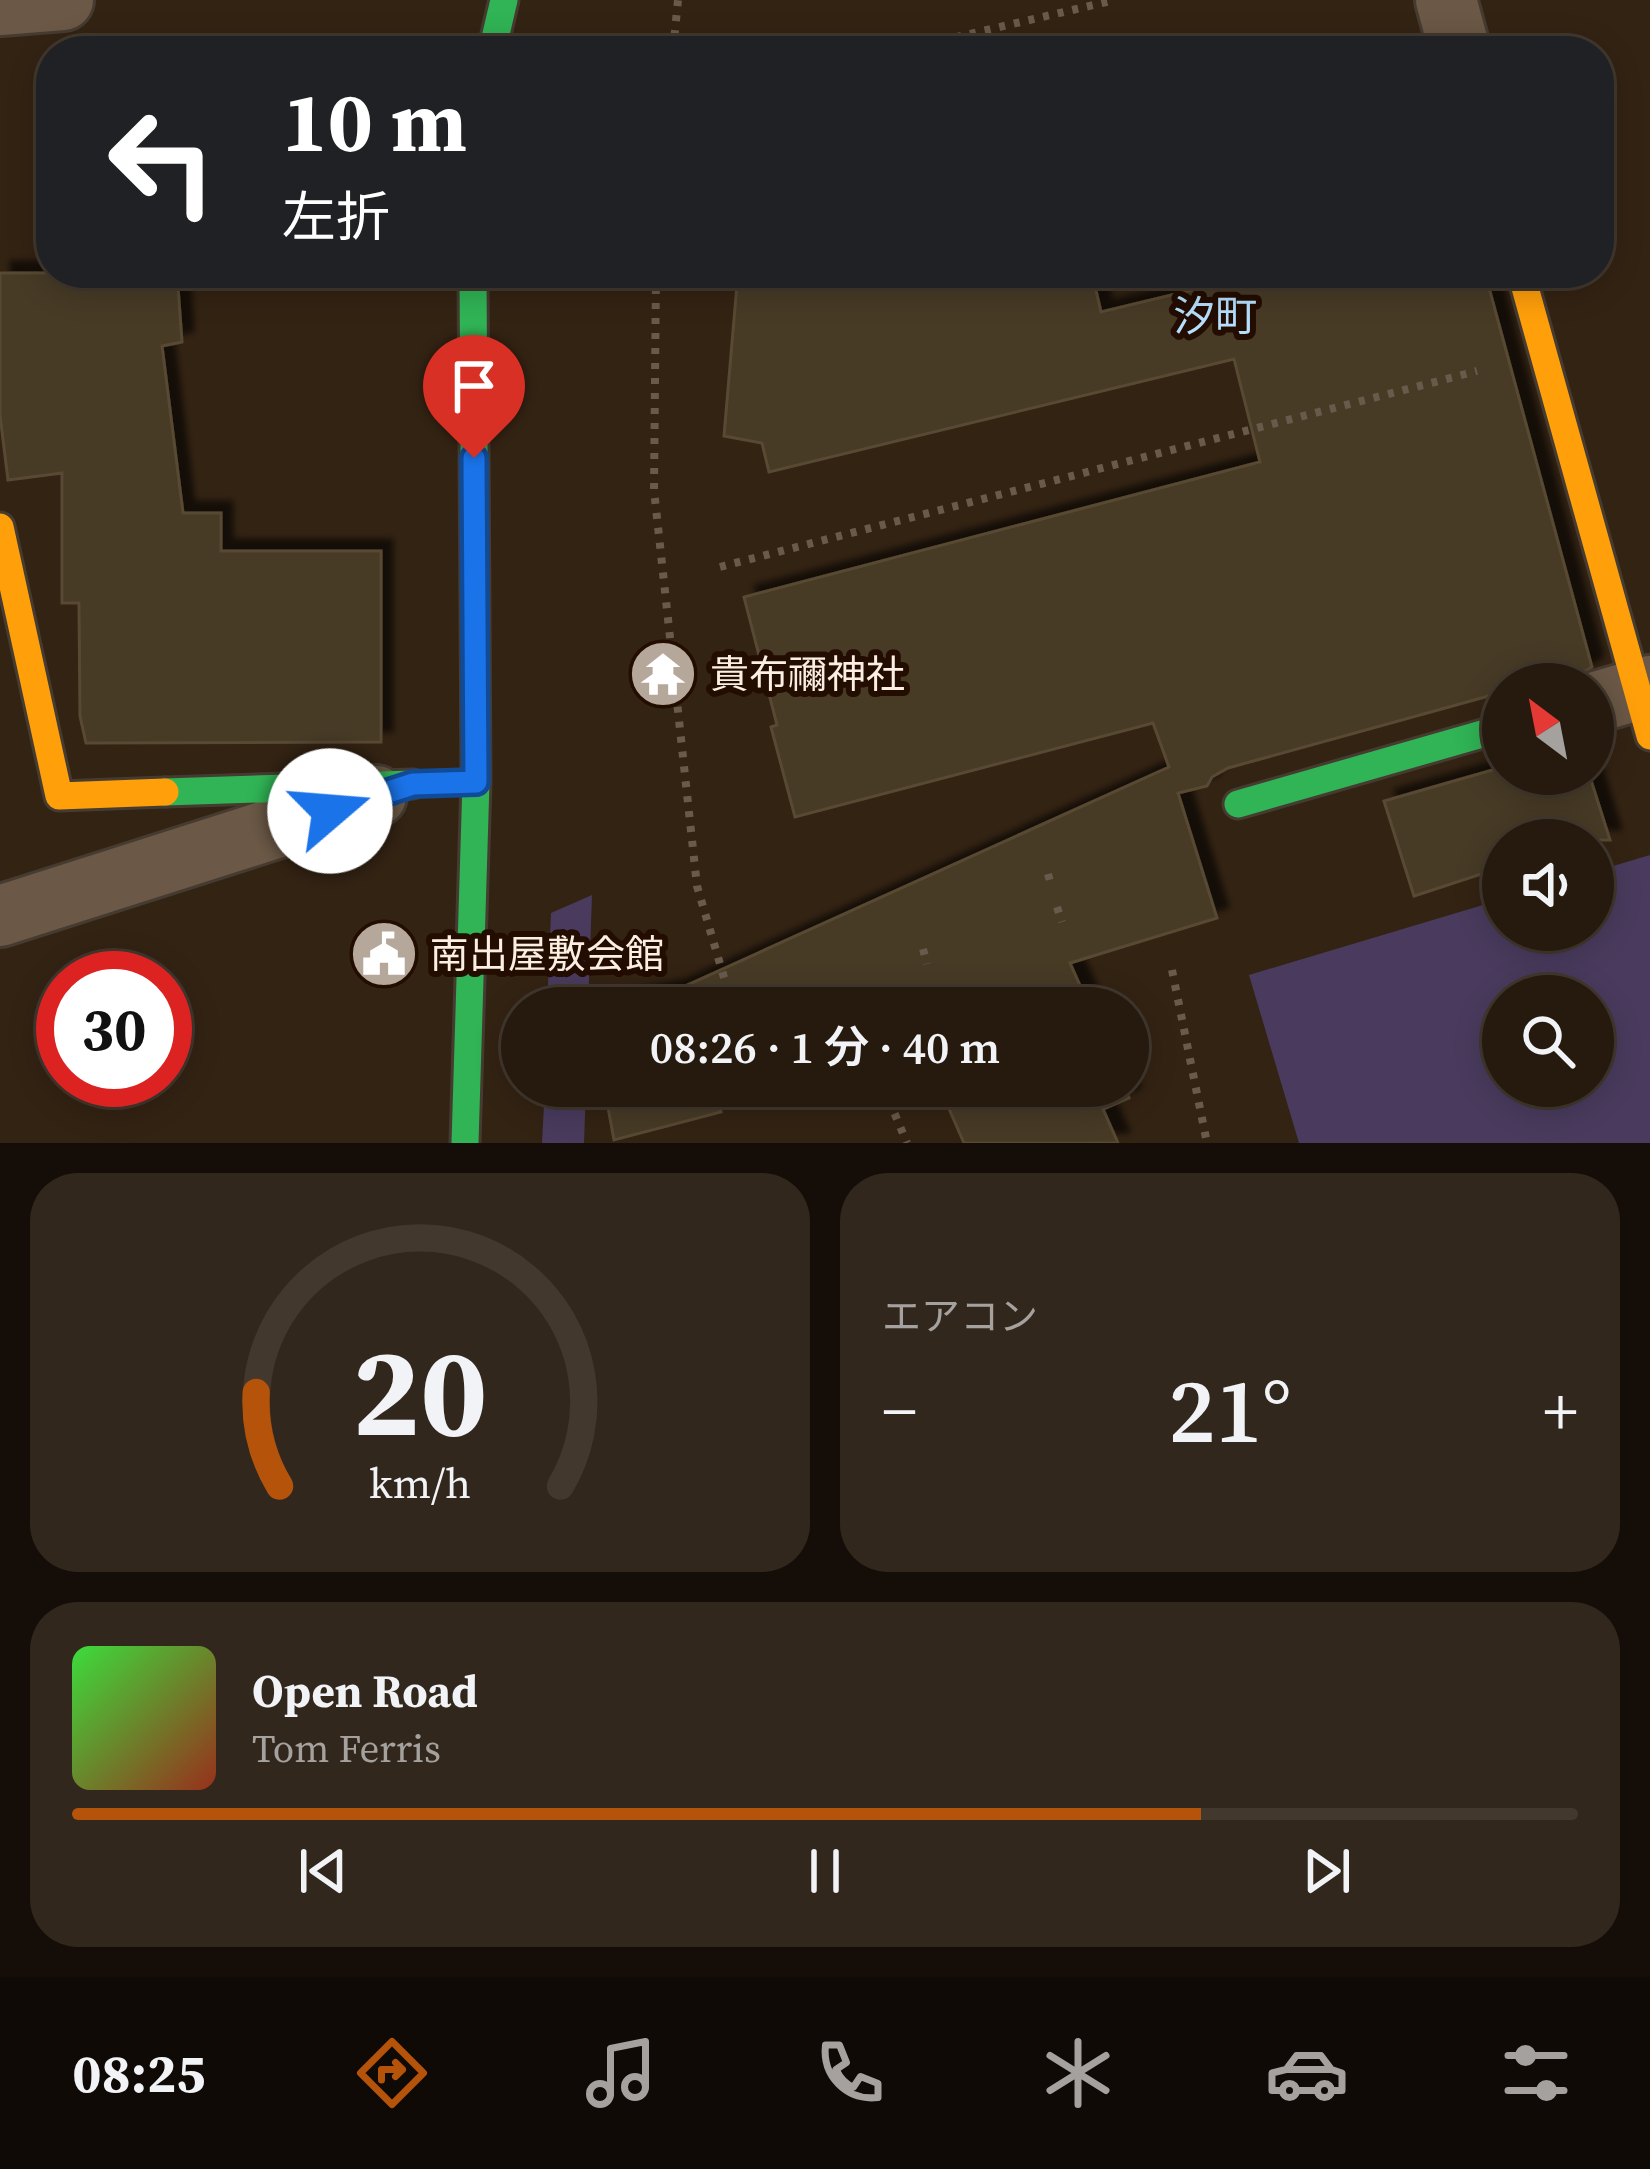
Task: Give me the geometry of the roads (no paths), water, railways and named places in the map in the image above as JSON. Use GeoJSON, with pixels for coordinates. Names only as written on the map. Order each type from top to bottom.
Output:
{"type":"FeatureCollection","features":[{"type":"Feature","properties":{"kind":"street"},"geometry":{"type":"LineString","coordinates":[[0,5],[63,0]]}},
{"type":"Feature","properties":{"kind":"street"},"geometry":{"type":"LineString","coordinates":[[495,36],[504,0]]}},
{"type":"Feature","properties":{"kind":"street"},"geometry":{"type":"LineString","coordinates":[[1446,0],[1456,36]]}},
{"type":"Feature","properties":{"kind":"street"},"geometry":{"type":"LineString","coordinates":[[465,1143],[476,782],[473,288]]}},
{"type":"Feature","properties":{"kind":"street"},"geometry":{"type":"LineString","coordinates":[[1525,288],[1632,704]]}},
{"type":"Feature","properties":{"kind":"street"},"geometry":{"type":"LineString","coordinates":[[0,527],[59,796],[476,782]]}},
{"type":"Feature","properties":{"kind":"street"},"geometry":{"type":"LineString","coordinates":[[1238,804],[1482,734]]}},
{"type":"Feature","properties":{"kind":"street"},"geometry":{"type":"LineString","coordinates":[[0,916],[413,784]]}},
{"type":"Feature","properties":{"kind":"place","name":"貴布禰神社"},"geometry":{"type":"Point","coordinates":[663,674]}},
{"type":"Feature","properties":{"kind":"place","name":"南出屋敷会館"},"geometry":{"type":"Point","coordinates":[384,954]}},
{"type":"Feature","properties":{"kind":"district","name":"汐町"},"geometry":{"type":"Point","coordinates":[1215,316]}}]}
